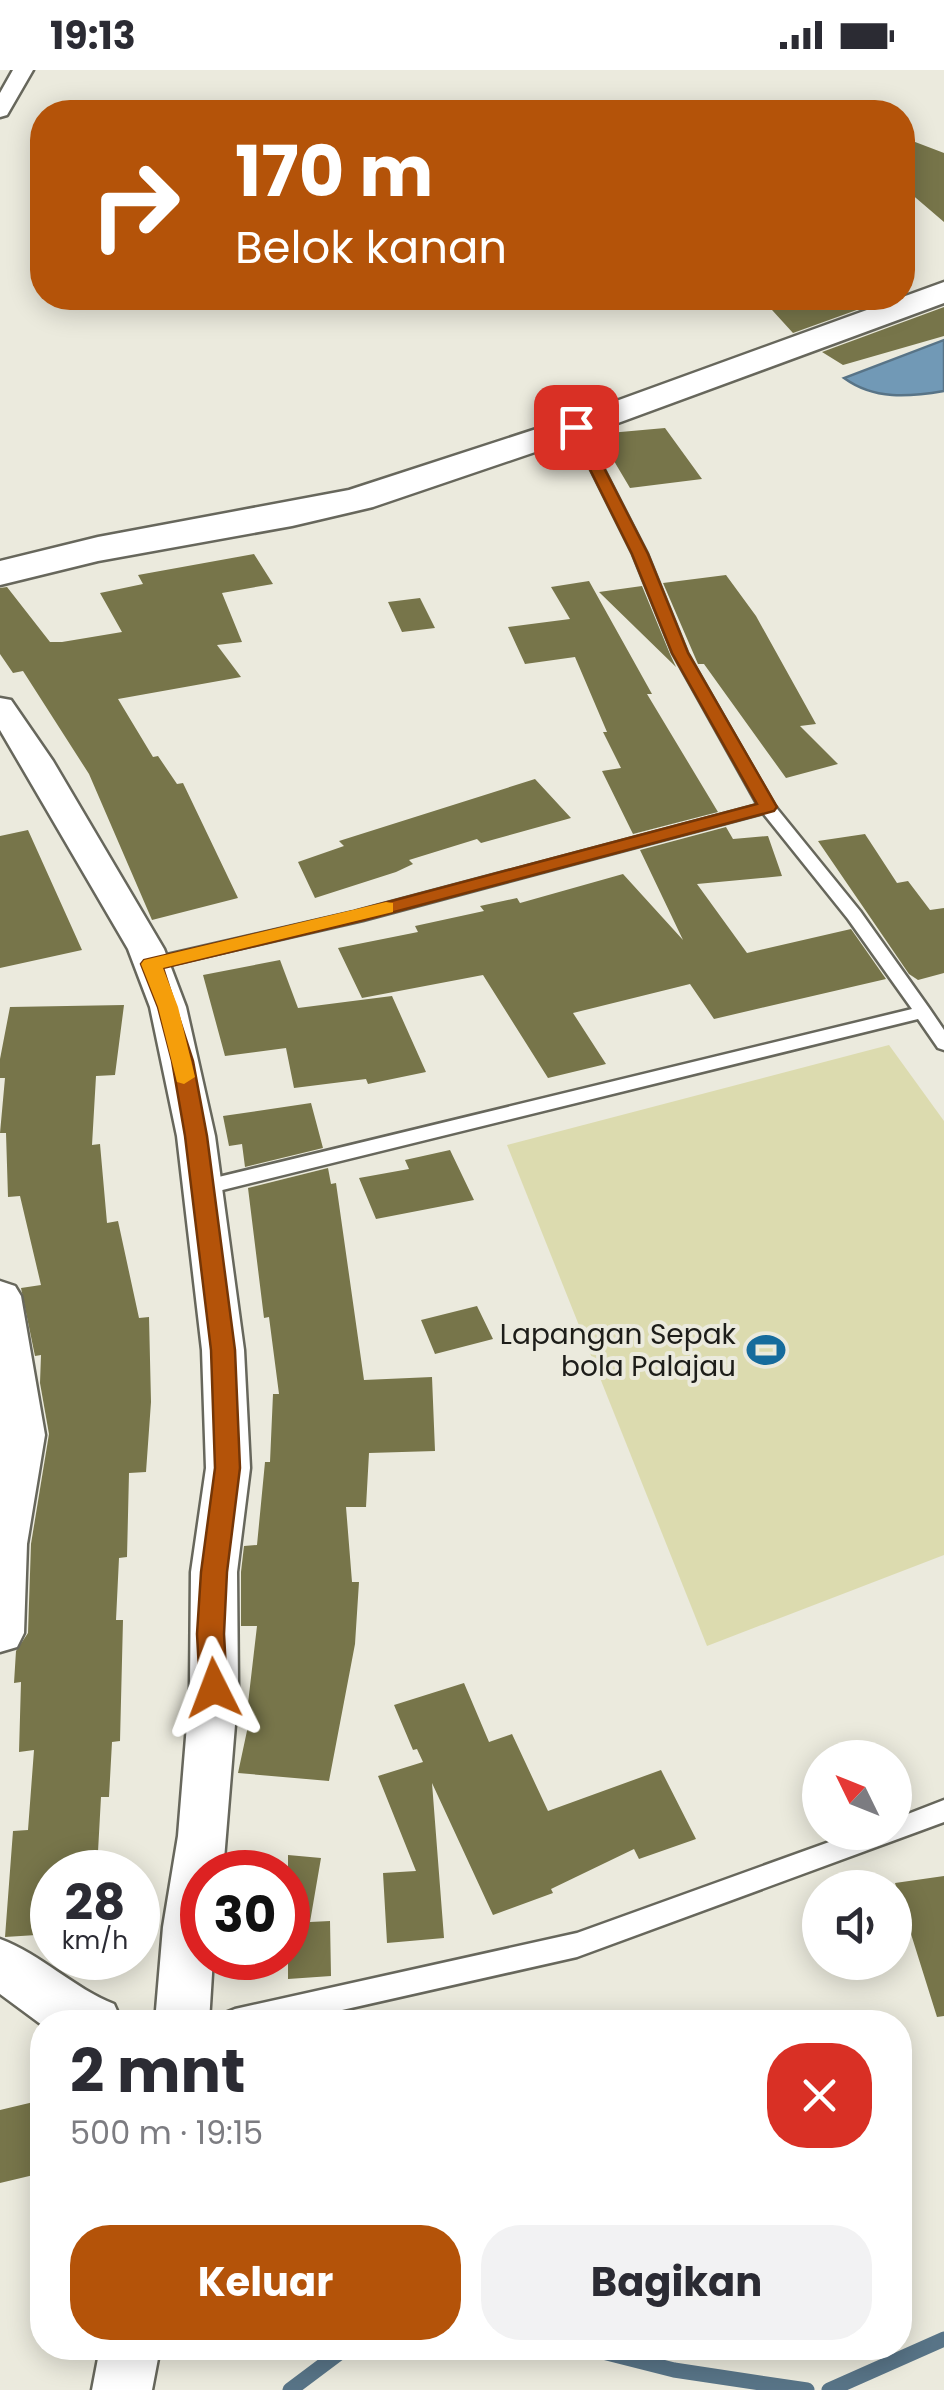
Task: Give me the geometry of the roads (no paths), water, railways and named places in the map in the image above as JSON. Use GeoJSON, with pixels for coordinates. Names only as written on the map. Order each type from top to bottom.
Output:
{"type":"FeatureCollection","features":[{"type":"Feature","properties":{"kind":"main road"},"geometry":{"type":"LineString","coordinates":[[915,303],[944,292]]}},
{"type":"Feature","properties":{"kind":"main road"},"geometry":{"type":"LineString","coordinates":[[0,573],[98,549],[343,503],[576,427],[895,310]]}},
{"type":"Feature","properties":{"kind":"street"},"geometry":{"type":"LineString","coordinates":[[0,111],[23,70]]}},
{"type":"Feature","properties":{"kind":"street"},"geometry":{"type":"LineString","coordinates":[[0,707],[37,761],[132,922],[152,964],[182,1061],[202,1188],[223,1350],[228,1468],[214,1572],[214,1688],[183,2010]]}},
{"type":"Feature","properties":{"kind":"street"},"geometry":{"type":"LineString","coordinates":[[0,1296],[24,1436],[4,1544],[0,1633]]}},
{"type":"Feature","properties":{"kind":"street"},"geometry":{"type":"LineString","coordinates":[[0,1962],[65,2010]]}},
{"type":"Feature","properties":{"kind":"lane"},"geometry":{"type":"LineString","coordinates":[[576,427],[640,554],[680,653],[768,807],[854,915],[944,1044]]}},
{"type":"Feature","properties":{"kind":"lane"},"geometry":{"type":"LineString","coordinates":[[152,964],[339,920],[768,807]]}},
{"type":"Feature","properties":{"kind":"lane"},"geometry":{"type":"LineString","coordinates":[[202,1188],[924,1012]]}},
{"type":"Feature","properties":{"kind":"lane"},"geometry":{"type":"LineString","coordinates":[[912,1824],[944,1811]]}},
{"type":"Feature","properties":{"kind":"lane"},"geometry":{"type":"LineString","coordinates":[[288,2010],[577,1945],[843,1850]]}},
{"type":"Feature","properties":{"kind":"water"},"geometry":{"type":"Polygon","coordinates":[[[944,340],[944,391],[892,395],[867,390],[844,378],[944,340]]]}},
{"type":"Feature","properties":{"kind":"waterway"},"geometry":{"type":"LineString","coordinates":[[912,2353],[944,2339]]}},
{"type":"Feature","properties":{"kind":"waterway"},"geometry":{"type":"LineString","coordinates":[[290,2390],[330,2360]]}},
{"type":"Feature","properties":{"kind":"waterway"},"geometry":{"type":"LineString","coordinates":[[634,2360],[674,2370],[807,2390]]}},
{"type":"Feature","properties":{"kind":"waterway"},"geometry":{"type":"LineString","coordinates":[[829,2390],[897,2360]]}},
{"type":"Feature","properties":{"kind":"place","name":"Lapangan Sepak bola Palajau"},"geometry":{"type":"Point","coordinates":[766,1350]}}]}
